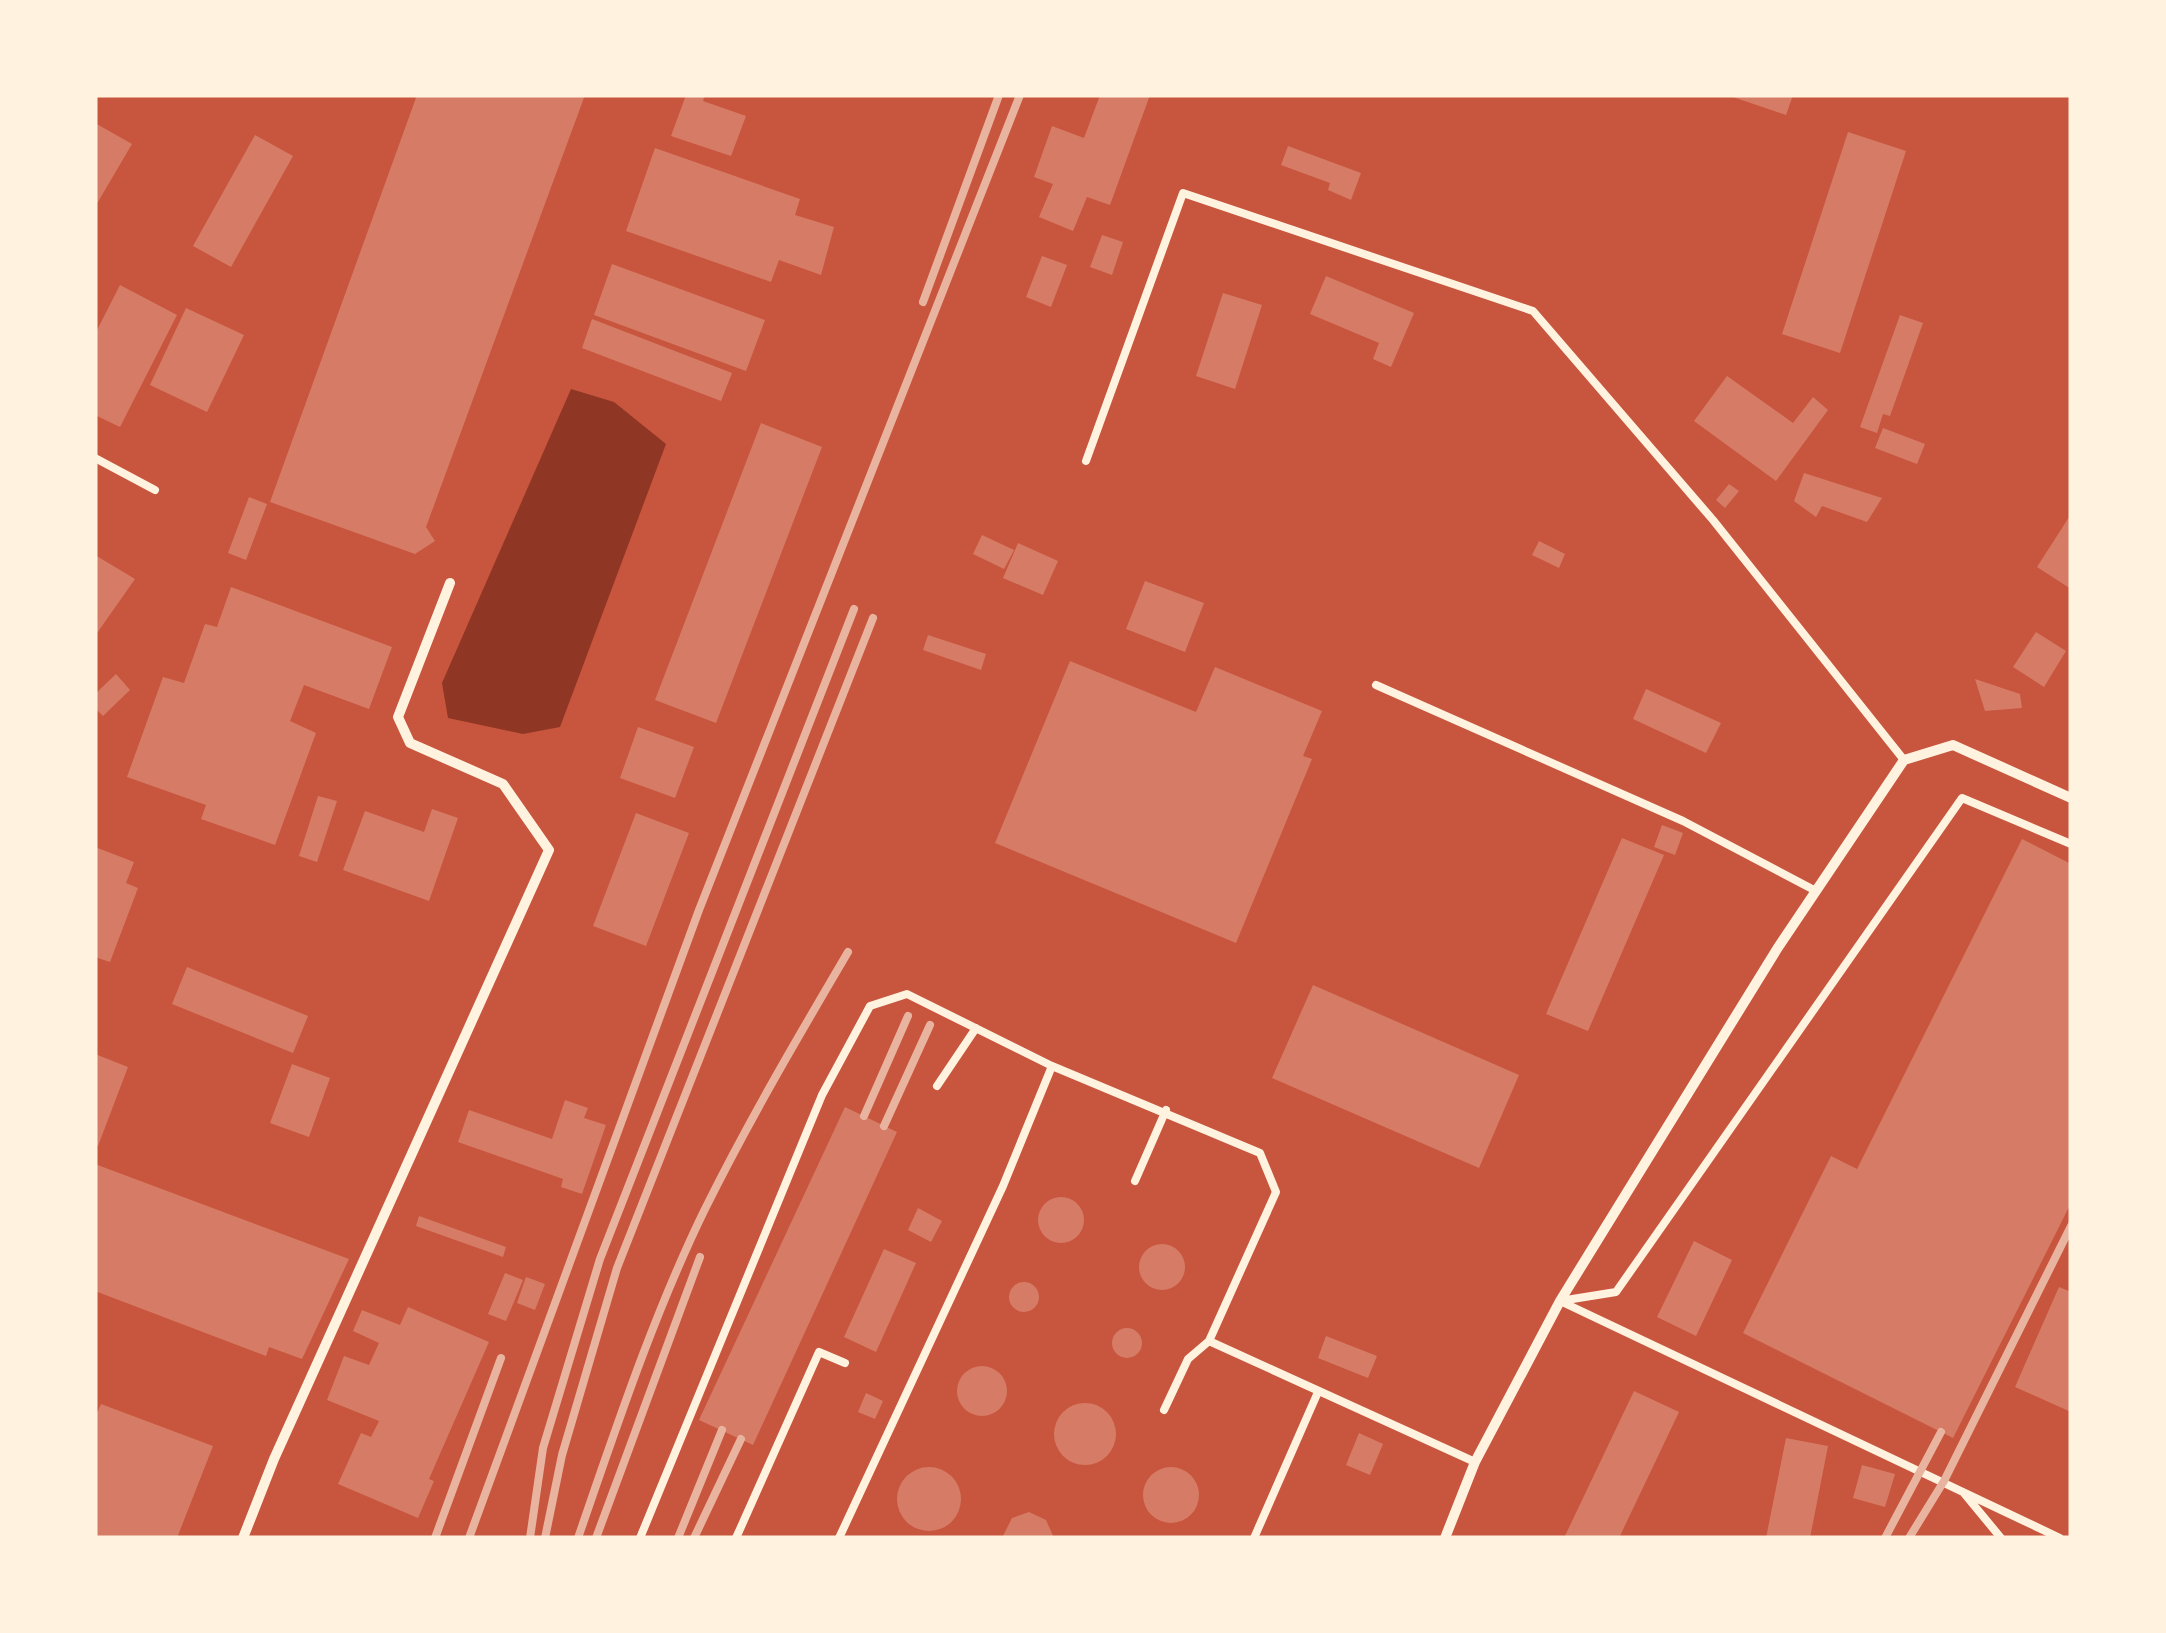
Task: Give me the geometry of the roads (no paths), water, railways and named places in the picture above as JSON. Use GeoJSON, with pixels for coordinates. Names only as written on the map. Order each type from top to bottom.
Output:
{"type":"FeatureCollection","features":[{"type":"Feature","properties":{"kind":"street"},"geometry":{"type":"LineString","coordinates":[[243,1538],[274,1459],[549,850],[503,784],[410,743],[398,717],[450,582]]}},
{"type":"Feature","properties":{"kind":"street"},"geometry":{"type":"LineString","coordinates":[[1445,1538],[1475,1462],[1560,1301],[1816,890],[1904,760],[1953,745],[2071,798]]}},
{"type":"Feature","properties":{"kind":"lane"},"geometry":{"type":"LineString","coordinates":[[1086,461],[1183,193],[1533,311],[1713,520],[1904,760]]}},
{"type":"Feature","properties":{"kind":"lane"},"geometry":{"type":"LineString","coordinates":[[95,458],[155,490]]}},
{"type":"Feature","properties":{"kind":"lane"},"geometry":{"type":"LineString","coordinates":[[1376,685],[1683,821],[1816,890]]}},
{"type":"Feature","properties":{"kind":"lane"},"geometry":{"type":"LineString","coordinates":[[1560,1301],[1616,1292],[1962,798],[2071,844]]}},
{"type":"Feature","properties":{"kind":"lane"},"geometry":{"type":"LineString","coordinates":[[640,1538],[822,1095],[870,1006],[907,994],[1052,1066],[1260,1152],[1276,1192],[1209,1341],[1188,1359],[1164,1410]]}},
{"type":"Feature","properties":{"kind":"lane"},"geometry":{"type":"LineString","coordinates":[[937,1086],[976,1028]]}},
{"type":"Feature","properties":{"kind":"lane"},"geometry":{"type":"LineString","coordinates":[[840,1538],[1002,1186],[1052,1066]]}},
{"type":"Feature","properties":{"kind":"lane"},"geometry":{"type":"LineString","coordinates":[[1134,1181],[1166,1110]]}},
{"type":"Feature","properties":{"kind":"lane"},"geometry":{"type":"LineString","coordinates":[[1560,1301],[2060,1538]]}},
{"type":"Feature","properties":{"kind":"lane"},"geometry":{"type":"LineString","coordinates":[[1209,1341],[1475,1462]]}},
{"type":"Feature","properties":{"kind":"lane"},"geometry":{"type":"LineString","coordinates":[[736,1538],[819,1352],[845,1362]]}},
{"type":"Feature","properties":{"kind":"lane"},"geometry":{"type":"LineString","coordinates":[[1254,1538],[1318,1392]]}},
{"type":"Feature","properties":{"kind":"lane"},"geometry":{"type":"LineString","coordinates":[[1960,1488],[2001,1538]]}},
{"type":"Feature","properties":{"kind":"railway"},"geometry":{"type":"LineString","coordinates":[[923,302],[999,95]]}},
{"type":"Feature","properties":{"kind":"railway"},"geometry":{"type":"LineString","coordinates":[[469,1538],[699,910],[1020,95]]}},
{"type":"Feature","properties":{"kind":"railway"},"geometry":{"type":"LineString","coordinates":[[530,1538],[543,1448],[600,1259],[854,609]]}},
{"type":"Feature","properties":{"kind":"railway"},"geometry":{"type":"LineString","coordinates":[[545,1538],[562,1455],[617,1268],[873,618]]}},
{"type":"Feature","properties":{"kind":"railway"},"geometry":{"type":"LineString","coordinates":[[578,1538],[636,1373],[686,1251],[756,1112],[848,952]]}},
{"type":"Feature","properties":{"kind":"railway"},"geometry":{"type":"LineString","coordinates":[[864,1116],[908,1016]]}},
{"type":"Feature","properties":{"kind":"railway"},"geometry":{"type":"LineString","coordinates":[[884,1126],[930,1025]]}},
{"type":"Feature","properties":{"kind":"railway"},"geometry":{"type":"LineString","coordinates":[[1909,1538],[1944,1481],[2071,1226]]}},
{"type":"Feature","properties":{"kind":"railway"},"geometry":{"type":"LineString","coordinates":[[596,1538],[700,1257]]}},
{"type":"Feature","properties":{"kind":"railway"},"geometry":{"type":"LineString","coordinates":[[435,1538],[501,1358]]}},
{"type":"Feature","properties":{"kind":"railway"},"geometry":{"type":"LineString","coordinates":[[678,1538],[722,1430]]}},
{"type":"Feature","properties":{"kind":"railway"},"geometry":{"type":"LineString","coordinates":[[1885,1538],[1941,1432]]}},
{"type":"Feature","properties":{"kind":"railway"},"geometry":{"type":"LineString","coordinates":[[694,1538],[741,1439]]}}]}
